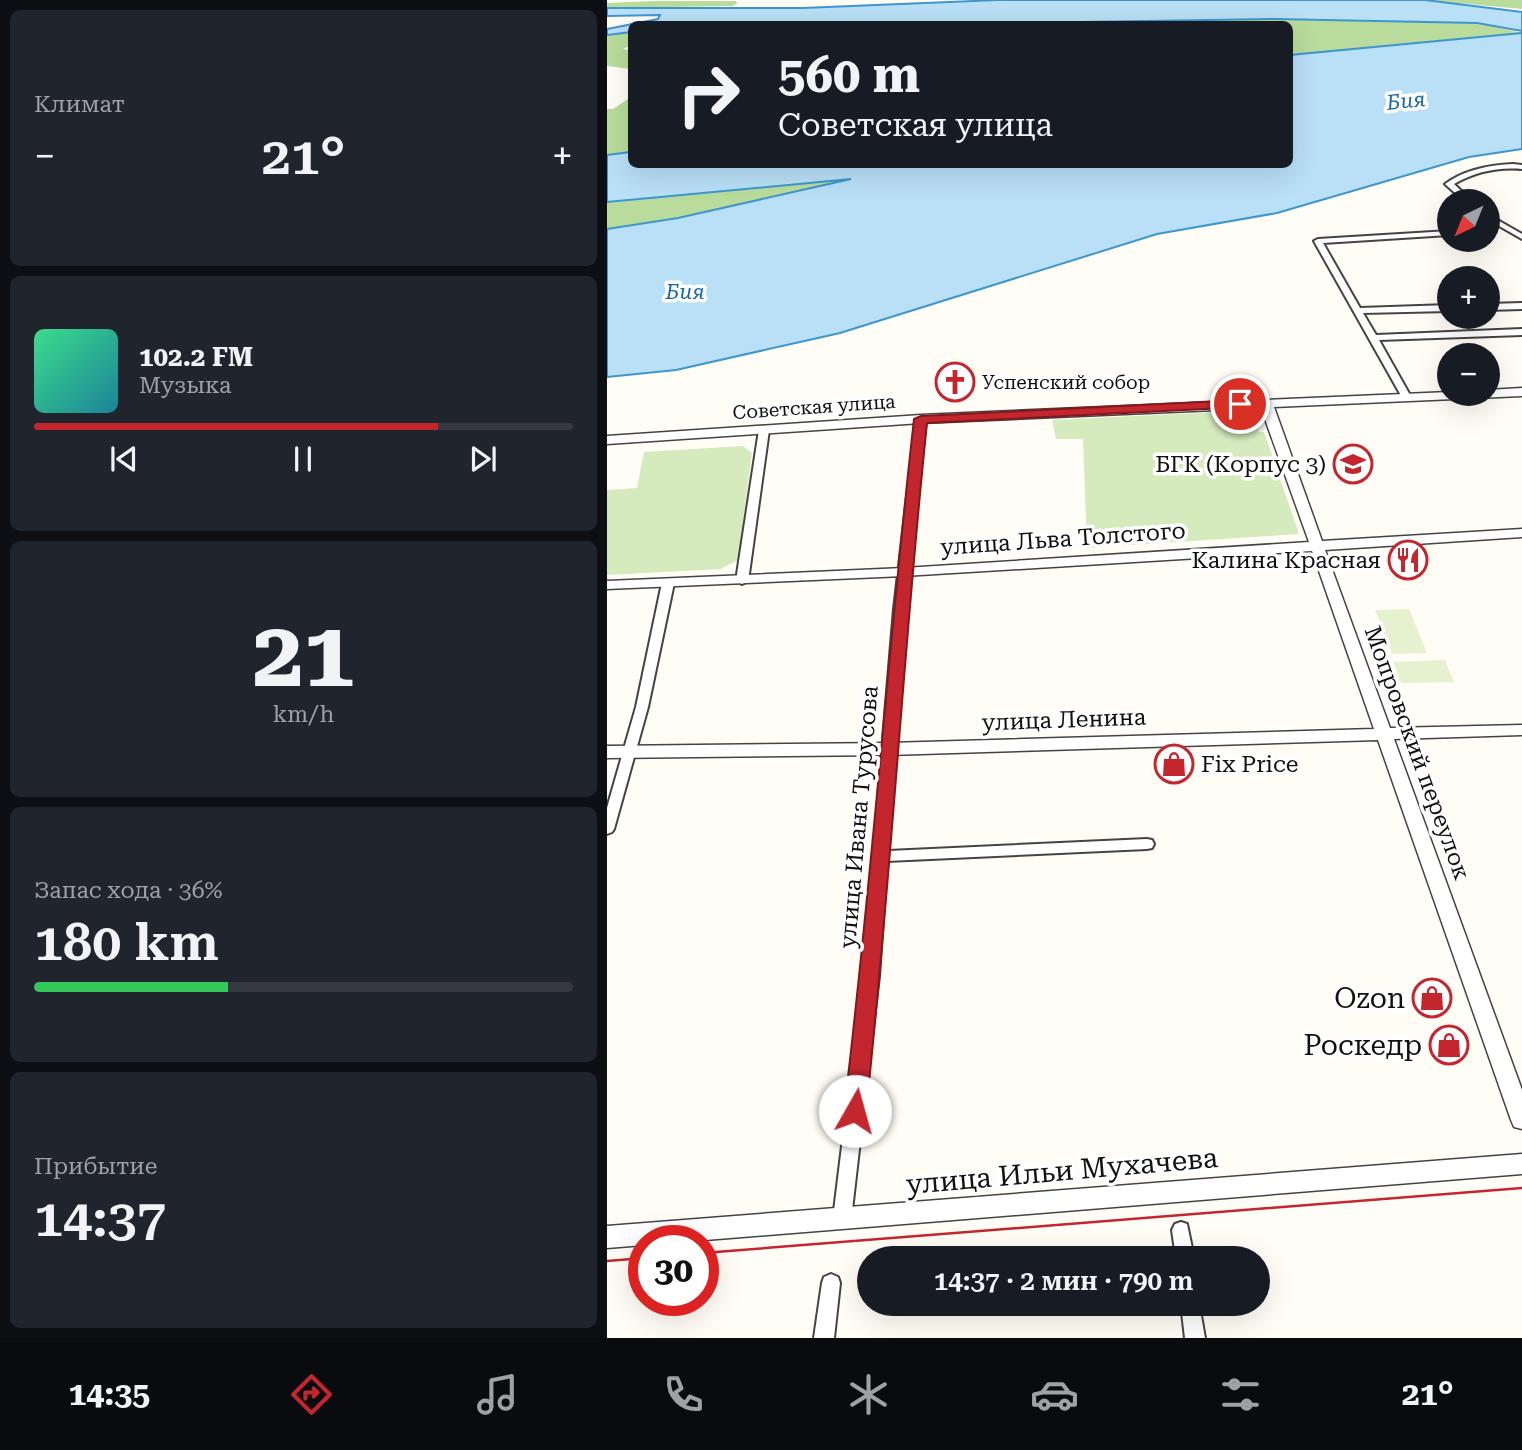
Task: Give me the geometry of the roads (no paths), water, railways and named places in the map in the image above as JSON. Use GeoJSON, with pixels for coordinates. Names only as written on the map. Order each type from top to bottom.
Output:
{"type":"FeatureCollection","features":[{"type":"Feature","properties":{"kind":"street"},"geometry":{"type":"LineString","coordinates":[[1455,189],[1449,184],[1467,174],[1505,166],[1522,167]]}},
{"type":"Feature","properties":{"kind":"street"},"geometry":{"type":"LineString","coordinates":[[1500,224],[1522,237]]}},
{"type":"Feature","properties":{"kind":"street"},"geometry":{"type":"LineString","coordinates":[[1500,231],[1522,230]]}},
{"type":"Feature","properties":{"kind":"street"},"geometry":{"type":"LineString","coordinates":[[1406,397],[1319,240],[1437,234]]}},
{"type":"Feature","properties":{"kind":"street"},"geometry":{"type":"LineString","coordinates":[[1500,307],[1522,306]]}},
{"type":"Feature","properties":{"kind":"street"},"geometry":{"type":"LineString","coordinates":[[1358,311],[1437,308]]}},
{"type":"Feature","properties":{"kind":"street"},"geometry":{"type":"LineString","coordinates":[[1373,338],[1522,332]]}},
{"type":"Feature","properties":{"kind":"street","name":"Советская улица"},"geometry":{"type":"LineString","coordinates":[[1500,394],[1521,394]]}},
{"type":"Feature","properties":{"kind":"street","name":"Советская улица"},"geometry":{"type":"LineString","coordinates":[[607,440],[921,419],[1437,396]]}},
{"type":"Feature","properties":{"kind":"street","name":"Мопровский переулок"},"geometry":{"type":"LineString","coordinates":[[1266,402],[1522,1120]]}},
{"type":"Feature","properties":{"kind":"street","name":"улица Ивана Турусова"},"geometry":{"type":"LineString","coordinates":[[842,1219],[871,976],[904,572],[921,419]]}},
{"type":"Feature","properties":{"kind":"street"},"geometry":{"type":"LineString","coordinates":[[742,581],[764,430]]}},
{"type":"Feature","properties":{"kind":"street","name":"улица Льва Толстого"},"geometry":{"type":"LineString","coordinates":[[607,585],[904,572],[1522,533]]}},
{"type":"Feature","properties":{"kind":"street"},"geometry":{"type":"LineString","coordinates":[[607,829],[633,751],[651,680],[668,583]]}},
{"type":"Feature","properties":{"kind":"street","name":"улица Ленина"},"geometry":{"type":"LineString","coordinates":[[607,752],[889,749],[1522,730]]}},
{"type":"Feature","properties":{"kind":"street"},"geometry":{"type":"LineString","coordinates":[[881,856],[1147,844]]}},
{"type":"Feature","properties":{"kind":"street","name":"улица Ильи Мухачева"},"geometry":{"type":"LineString","coordinates":[[607,1237],[1522,1164]]}},
{"type":"Feature","properties":{"kind":"street"},"geometry":{"type":"LineString","coordinates":[[1181,1230],[1183,1246]]}},
{"type":"Feature","properties":{"kind":"street"},"geometry":{"type":"LineString","coordinates":[[824,1338],[831,1283]]}},
{"type":"Feature","properties":{"kind":"street"},"geometry":{"type":"LineString","coordinates":[[1192,1316],[1195,1338]]}},
{"type":"Feature","properties":{"kind":"water","name":"Бия"},"geometry":{"type":"Polygon","coordinates":[[[998,0],[1425,0],[1522,12],[1522,31],[1477,23],[1275,19],[648,21],[658,19],[660,15],[607,16],[607,8],[803,8],[998,0]]]}},
{"type":"Feature","properties":{"kind":"water"},"geometry":{"type":"Polygon","coordinates":[[[628,25],[628,32],[607,35],[607,29],[628,25]]]}},
{"type":"Feature","properties":{"kind":"water","name":"Бия"},"geometry":{"type":"Polygon","coordinates":[[[1522,33],[1522,149],[1469,157],[1277,213],[1157,234],[840,333],[676,370],[607,377],[607,229],[678,218],[851,179],[607,202],[607,155],[628,152],[628,168],[1293,168],[1293,55],[1522,33]]]}},
{"type":"Feature","properties":{"kind":"tram line"},"geometry":{"type":"LineString","coordinates":[[719,1252],[1522,1188]]}},
{"type":"Feature","properties":{"kind":"tram line"},"geometry":{"type":"LineString","coordinates":[[607,1261],[628,1259]]}},
{"type":"Feature","properties":{"kind":"place","name":"Успенский собор"},"geometry":{"type":"Point","coordinates":[955,382]}},
{"type":"Feature","properties":{"kind":"place","name":"БГК (Корпус 3)"},"geometry":{"type":"Point","coordinates":[1353,464]}},
{"type":"Feature","properties":{"kind":"place","name":"Калина Красная"},"geometry":{"type":"Point","coordinates":[1408,560]}},
{"type":"Feature","properties":{"kind":"place","name":"Fix Price"},"geometry":{"type":"Point","coordinates":[1174,764]}},
{"type":"Feature","properties":{"kind":"place","name":"Ozon"},"geometry":{"type":"Point","coordinates":[1432,998]}},
{"type":"Feature","properties":{"kind":"place","name":"Роскедр"},"geometry":{"type":"Point","coordinates":[1449,1045]}}]}
